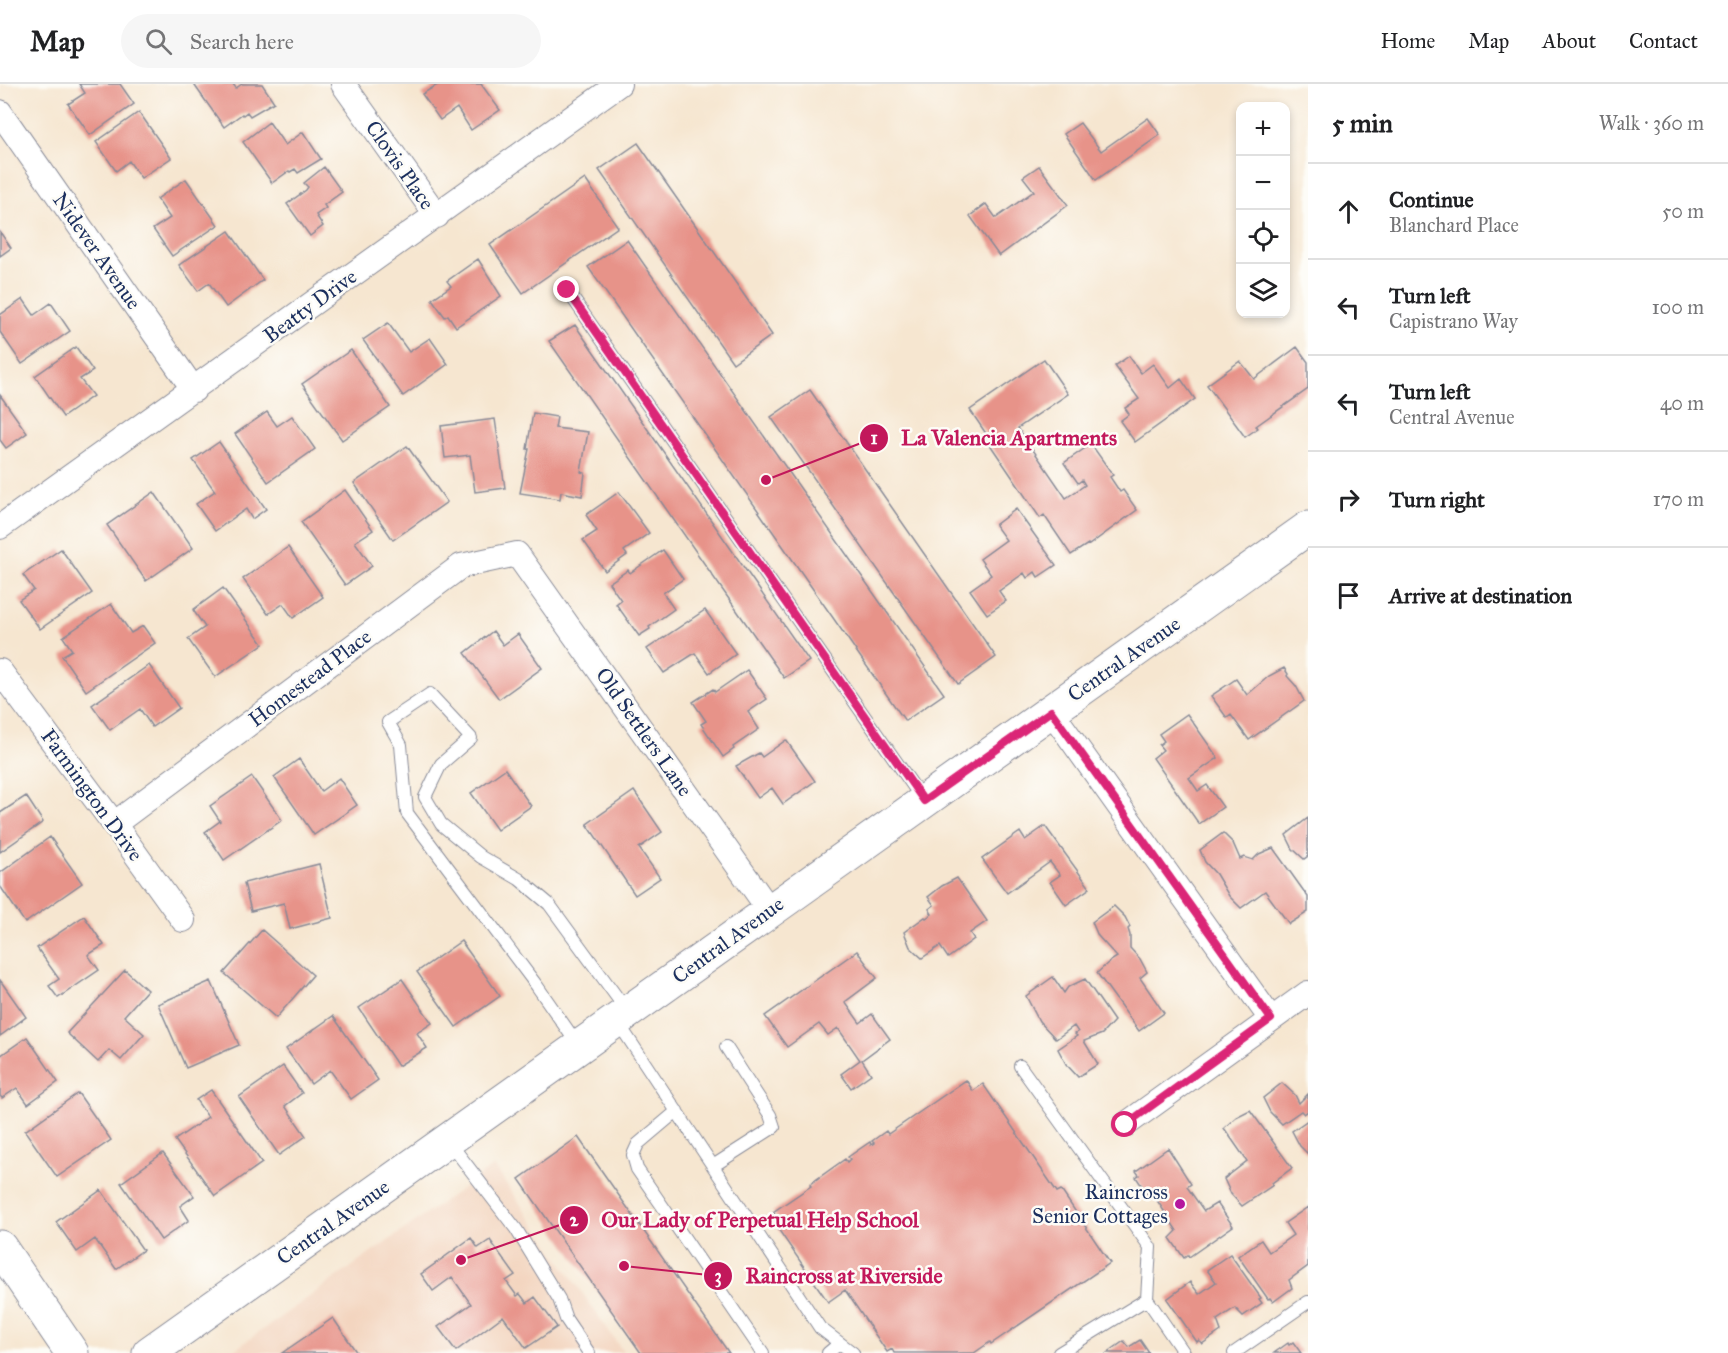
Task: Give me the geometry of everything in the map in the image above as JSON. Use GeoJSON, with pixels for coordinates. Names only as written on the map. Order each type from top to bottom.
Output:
{"type":"FeatureCollection","features":[{"type":"Feature","properties":{"kind":"main road","name":"Central Avenue"},"geometry":{"type":"LineString","coordinates":[[149,1353],[1308,528]]}},
{"type":"Feature","properties":{"kind":"main road"},"geometry":{"type":"LineString","coordinates":[[0,1247],[72,1353]]}},
{"type":"Feature","properties":{"kind":"street","name":"Clovis Place"},"geometry":{"type":"LineString","coordinates":[[344,84],[437,216]]}},
{"type":"Feature","properties":{"kind":"street","name":"Beatty Drive"},"geometry":{"type":"LineString","coordinates":[[0,526],[194,390],[619,84]]}},
{"type":"Feature","properties":{"kind":"street","name":"Nidever Avenue"},"geometry":{"type":"LineString","coordinates":[[0,112],[194,390]]}},
{"type":"Feature","properties":{"kind":"street","name":"Homestead Place"},"geometry":{"type":"LineString","coordinates":[[114,824],[461,566],[517,554]]}},
{"type":"Feature","properties":{"kind":"street","name":"Old Settlers Lane"},"geometry":{"type":"LineString","coordinates":[[517,554],[770,911]]}},
{"type":"Feature","properties":{"kind":"street","name":"Farmington Drive"},"geometry":{"type":"LineString","coordinates":[[0,671],[183,920]]}},
{"type":"Feature","properties":{"kind":"street"},"geometry":{"type":"LineString","coordinates":[[1051,711],[1271,1019]]}},
{"type":"Feature","properties":{"kind":"street"},"geometry":{"type":"LineString","coordinates":[[1125,1125],[1308,993]]}},
{"type":"Feature","properties":{"kind":"lane"},"geometry":{"type":"LineString","coordinates":[[567,290],[924,801]]}},
{"type":"Feature","properties":{"kind":"lane"},"geometry":{"type":"LineString","coordinates":[[579,1047],[537,986],[407,813],[401,745],[388,722],[430,694],[471,738],[441,764],[425,797],[441,824],[481,857],[519,879],[549,904],[622,1016],[677,1112],[820,1328],[853,1353]]}},
{"type":"Feature","properties":{"kind":"lane"},"geometry":{"type":"LineString","coordinates":[[713,1166],[774,1127],[771,1115],[726,1047]]}},
{"type":"Feature","properties":{"kind":"lane"},"geometry":{"type":"LineString","coordinates":[[1020,1066],[1150,1247],[1147,1299],[1184,1353]]}},
{"type":"Feature","properties":{"kind":"lane"},"geometry":{"type":"LineString","coordinates":[[677,1112],[638,1144],[633,1155],[637,1169],[763,1353]]}},
{"type":"Feature","properties":{"kind":"lane"},"geometry":{"type":"LineString","coordinates":[[448,1140],[516,1229],[559,1299],[566,1319],[589,1353]]}},
{"type":"Feature","properties":{"kind":"lane"},"geometry":{"type":"LineString","coordinates":[[1059,1353],[1147,1299]]}},
{"type":"Feature","properties":{"kind":"lane"},"geometry":{"type":"LineString","coordinates":[[1234,1353],[1308,1302]]}},
{"type":"Feature","properties":{"kind":"lane"},"geometry":{"type":"LineString","coordinates":[[828,1353],[840,1343]]}},
{"type":"Feature","properties":{"kind":"shaded area"},"geometry":{"type":"Polygon","coordinates":[[[494,1166],[624,1353],[230,1353],[494,1166]]]}},
{"type":"Feature","properties":{"kind":"building"},"geometry":{"type":"Polygon","coordinates":[[[79,84],[120,84],[134,104],[90,135],[68,104],[85,93],[79,84]]]}},
{"type":"Feature","properties":{"kind":"building"},"geometry":{"type":"Polygon","coordinates":[[[197,84],[233,84],[236,88],[242,84],[262,84],[274,102],[250,116],[247,112],[242,114],[224,127],[195,86],[197,84]]]}},
{"type":"Feature","properties":{"kind":"building"},"geometry":{"type":"Polygon","coordinates":[[[439,84],[481,84],[500,110],[471,130],[457,108],[440,120],[422,94],[439,84]]]}},
{"type":"Feature","properties":{"kind":"building"},"geometry":{"type":"Polygon","coordinates":[[[139,112],[171,158],[141,178],[129,161],[116,171],[96,142],[139,112]]]}},
{"type":"Feature","properties":{"kind":"building"},"geometry":{"type":"Polygon","coordinates":[[[1148,118],[1160,135],[1096,180],[1064,134],[1080,123],[1101,151],[1148,118]]]}},
{"type":"Feature","properties":{"kind":"building"},"geometry":{"type":"Polygon","coordinates":[[[269,122],[285,145],[303,132],[321,159],[298,173],[295,169],[289,171],[272,183],[243,142],[269,122]]]}},
{"type":"Feature","properties":{"kind":"building"},"geometry":{"type":"Polygon","coordinates":[[[638,143],[772,335],[733,363],[599,170],[638,143]]]}},
{"type":"Feature","properties":{"kind":"building"},"geometry":{"type":"Polygon","coordinates":[[[1039,166],[1068,205],[999,256],[970,216],[986,204],[996,218],[1034,191],[1023,177],[1039,166]]]}},
{"type":"Feature","properties":{"kind":"building"},"geometry":{"type":"Polygon","coordinates":[[[324,167],[342,192],[324,205],[326,208],[316,215],[323,226],[310,236],[287,204],[306,190],[308,187],[304,183],[324,167]]]}},
{"type":"Feature","properties":{"kind":"building"},"geometry":{"type":"Polygon","coordinates":[[[186,179],[218,225],[172,256],[153,229],[170,218],[157,199],[186,179]]]}},
{"type":"Feature","properties":{"kind":"building"},"geometry":{"type":"Polygon","coordinates":[[[585,179],[618,227],[523,293],[490,245],[585,179]]]}},
{"type":"Feature","properties":{"kind":"building"},"geometry":{"type":"Polygon","coordinates":[[[229,231],[263,280],[226,307],[209,283],[198,291],[179,265],[229,231]]]}},
{"type":"Feature","properties":{"kind":"building"},"geometry":{"type":"Polygon","coordinates":[[[0,232],[11,248],[0,256],[0,232]]]}},
{"type":"Feature","properties":{"kind":"building"},"geometry":{"type":"Polygon","coordinates":[[[627,240],[944,694],[905,721],[588,267],[627,240]]]}},
{"type":"Feature","properties":{"kind":"building"},"geometry":{"type":"Polygon","coordinates":[[[478,259],[501,296],[456,327],[448,315],[445,317],[432,299],[451,286],[447,281],[478,259]]]}},
{"type":"Feature","properties":{"kind":"building"},"geometry":{"type":"Polygon","coordinates":[[[23,299],[34,315],[51,303],[70,331],[22,364],[0,332],[0,315],[23,299]]]}},
{"type":"Feature","properties":{"kind":"building"},"geometry":{"type":"Polygon","coordinates":[[[388,323],[409,352],[430,338],[448,364],[403,396],[363,340],[388,323]]]}},
{"type":"Feature","properties":{"kind":"building"},"geometry":{"type":"Polygon","coordinates":[[[575,325],[809,661],[784,678],[549,341],[575,325]]]}},
{"type":"Feature","properties":{"kind":"building"},"geometry":{"type":"Polygon","coordinates":[[[76,347],[93,371],[80,379],[93,396],[63,417],[35,376],[76,347]]]}},
{"type":"Feature","properties":{"kind":"building"},"geometry":{"type":"Polygon","coordinates":[[[1297,347],[1308,362],[1308,389],[1256,426],[1258,428],[1245,437],[1207,385],[1240,361],[1254,379],[1297,347]]]}},
{"type":"Feature","properties":{"kind":"building"},"geometry":{"type":"Polygon","coordinates":[[[351,350],[390,407],[342,440],[302,384],[351,350]]]}},
{"type":"Feature","properties":{"kind":"building"},"geometry":{"type":"Polygon","coordinates":[[[1129,356],[1141,373],[1153,364],[1170,388],[1181,379],[1195,399],[1135,442],[1120,421],[1129,414],[1125,408],[1139,399],[1115,366],[1129,356]]]}},
{"type":"Feature","properties":{"kind":"building"},"geometry":{"type":"Polygon","coordinates":[[[1044,359],[1068,394],[1018,428],[1066,498],[1085,485],[1082,480],[1078,483],[1064,463],[1091,444],[1113,475],[1110,477],[1120,492],[1123,490],[1137,510],[1089,545],[1071,555],[1044,515],[1040,518],[989,443],[991,441],[970,410],[1044,359]]]}},
{"type":"Feature","properties":{"kind":"building"},"geometry":{"type":"Polygon","coordinates":[[[810,390],[996,657],[958,684],[771,417],[810,390]]]}},
{"type":"Feature","properties":{"kind":"building"},"geometry":{"type":"Polygon","coordinates":[[[0,395],[27,433],[6,448],[0,440],[0,395]]]}},
{"type":"Feature","properties":{"kind":"building"},"geometry":{"type":"Polygon","coordinates":[[[267,412],[277,426],[292,416],[315,449],[268,482],[235,434],[267,412]]]}},
{"type":"Feature","properties":{"kind":"building"},"geometry":{"type":"Polygon","coordinates":[[[533,413],[557,417],[555,428],[588,432],[581,472],[585,473],[582,496],[561,492],[560,499],[520,493],[529,449],[527,449],[533,413]]]}},
{"type":"Feature","properties":{"kind":"building"},"geometry":{"type":"Polygon","coordinates":[[[495,419],[505,488],[475,492],[470,455],[445,458],[441,426],[495,419]]]}},
{"type":"Feature","properties":{"kind":"building"},"geometry":{"type":"Polygon","coordinates":[[[219,442],[266,509],[252,519],[246,509],[215,531],[196,504],[215,491],[193,460],[219,442]]]}},
{"type":"Feature","properties":{"kind":"building"},"geometry":{"type":"Polygon","coordinates":[[[407,446],[447,502],[393,540],[354,483],[407,446]]]}},
{"type":"Feature","properties":{"kind":"building"},"geometry":{"type":"Polygon","coordinates":[[[345,490],[373,530],[355,542],[372,566],[345,585],[301,522],[345,490]]]}},
{"type":"Feature","properties":{"kind":"building"},"geometry":{"type":"Polygon","coordinates":[[[154,492],[193,548],[146,581],[107,525],[154,492]]]}},
{"type":"Feature","properties":{"kind":"building"},"geometry":{"type":"Polygon","coordinates":[[[619,492],[649,533],[624,551],[627,555],[605,571],[583,540],[597,531],[586,515],[619,492]]]}},
{"type":"Feature","properties":{"kind":"building"},"geometry":{"type":"Polygon","coordinates":[[[1016,509],[1056,565],[1038,577],[1035,572],[1027,578],[1024,573],[999,591],[1006,601],[987,614],[970,590],[991,575],[980,559],[1006,540],[995,525],[1016,509]]]}},
{"type":"Feature","properties":{"kind":"building"},"geometry":{"type":"Polygon","coordinates":[[[288,547],[323,597],[293,618],[283,604],[268,614],[243,579],[288,547]]]}},
{"type":"Feature","properties":{"kind":"building"},"geometry":{"type":"Polygon","coordinates":[[[61,549],[92,593],[40,629],[19,600],[34,590],[23,575],[61,549]]]}},
{"type":"Feature","properties":{"kind":"building"},"geometry":{"type":"Polygon","coordinates":[[[663,550],[683,579],[663,593],[674,609],[639,636],[616,604],[621,600],[609,583],[628,570],[630,573],[663,550]]]}},
{"type":"Feature","properties":{"kind":"building"},"geometry":{"type":"Polygon","coordinates":[[[223,588],[263,644],[215,677],[188,639],[205,627],[193,610],[223,588]]]}},
{"type":"Feature","properties":{"kind":"building"},"geometry":{"type":"Polygon","coordinates":[[[111,604],[131,633],[143,626],[155,643],[86,691],[62,656],[72,650],[63,637],[111,604]]]}},
{"type":"Feature","properties":{"kind":"building"},"geometry":{"type":"Polygon","coordinates":[[[705,610],[736,654],[709,673],[695,653],[664,673],[647,649],[705,610]]]}},
{"type":"Feature","properties":{"kind":"building"},"geometry":{"type":"Polygon","coordinates":[[[493,631],[503,645],[518,634],[542,668],[499,699],[465,653],[493,631]]]}},
{"type":"Feature","properties":{"kind":"building"},"geometry":{"type":"Polygon","coordinates":[[[149,665],[179,708],[152,727],[140,709],[110,730],[92,705],[149,665]]]}},
{"type":"Feature","properties":{"kind":"building"},"geometry":{"type":"Polygon","coordinates":[[[1284,668],[1304,701],[1249,740],[1231,715],[1227,718],[1211,696],[1236,679],[1247,695],[1269,676],[1284,668]]]}},
{"type":"Feature","properties":{"kind":"building"},"geometry":{"type":"Polygon","coordinates":[[[747,670],[767,699],[748,712],[759,729],[723,757],[701,724],[706,721],[693,702],[713,689],[715,692],[747,670]]]}},
{"type":"Feature","properties":{"kind":"building"},"geometry":{"type":"Polygon","coordinates":[[[1187,714],[1218,758],[1189,778],[1198,791],[1207,785],[1223,807],[1199,824],[1153,758],[1163,750],[1159,745],[1164,741],[1159,734],[1187,714]]]}},
{"type":"Feature","properties":{"kind":"building"},"geometry":{"type":"Polygon","coordinates":[[[786,740],[815,781],[783,804],[772,788],[758,798],[736,766],[759,753],[762,757],[786,740]]]}},
{"type":"Feature","properties":{"kind":"building"},"geometry":{"type":"Polygon","coordinates":[[[299,759],[321,791],[339,778],[357,805],[314,835],[274,777],[299,759]]]}},
{"type":"Feature","properties":{"kind":"building"},"geometry":{"type":"Polygon","coordinates":[[[505,769],[531,806],[497,830],[471,793],[505,769]]]}},
{"type":"Feature","properties":{"kind":"building"},"geometry":{"type":"Polygon","coordinates":[[[252,777],[282,820],[224,860],[205,832],[220,821],[210,806],[252,777]]]}},
{"type":"Feature","properties":{"kind":"building"},"geometry":{"type":"Polygon","coordinates":[[[634,791],[662,832],[639,848],[660,878],[635,895],[587,824],[634,791]]]}},
{"type":"Feature","properties":{"kind":"building"},"geometry":{"type":"Polygon","coordinates":[[[26,796],[43,822],[0,852],[0,813],[26,796]]]}},
{"type":"Feature","properties":{"kind":"building"},"geometry":{"type":"Polygon","coordinates":[[[1308,818],[1308,856],[1304,859],[1293,849],[1286,835],[1308,818]]]}},
{"type":"Feature","properties":{"kind":"building"},"geometry":{"type":"Polygon","coordinates":[[[1045,826],[1090,888],[1066,905],[1050,882],[1060,875],[1050,862],[1007,893],[982,859],[1020,832],[1025,840],[1045,826]]]}},
{"type":"Feature","properties":{"kind":"building"},"geometry":{"type":"Polygon","coordinates":[[[1223,833],[1233,843],[1240,859],[1244,857],[1253,860],[1259,854],[1273,848],[1308,897],[1308,912],[1289,924],[1265,891],[1241,908],[1229,896],[1216,874],[1205,862],[1200,850],[1223,833]]]}},
{"type":"Feature","properties":{"kind":"building"},"geometry":{"type":"Polygon","coordinates":[[[50,837],[82,883],[25,923],[0,886],[0,873],[50,837]]]}},
{"type":"Feature","properties":{"kind":"building"},"geometry":{"type":"Polygon","coordinates":[[[319,864],[332,918],[290,929],[284,903],[251,911],[244,883],[319,864]]]}},
{"type":"Feature","properties":{"kind":"building"},"geometry":{"type":"Polygon","coordinates":[[[957,878],[987,921],[970,933],[974,939],[948,958],[940,946],[922,958],[910,947],[904,932],[932,914],[929,909],[934,905],[928,897],[957,878]]]}},
{"type":"Feature","properties":{"kind":"building"},"geometry":{"type":"Polygon","coordinates":[[[1114,906],[1125,917],[1130,927],[1128,929],[1130,948],[1140,959],[1147,972],[1140,978],[1164,1013],[1139,1031],[1097,973],[1117,957],[1098,936],[1092,922],[1114,906]]]}},
{"type":"Feature","properties":{"kind":"building"},"geometry":{"type":"Polygon","coordinates":[[[84,916],[104,945],[88,955],[99,970],[58,998],[49,986],[59,979],[37,948],[84,916]]]}},
{"type":"Feature","properties":{"kind":"building"},"geometry":{"type":"Polygon","coordinates":[[[262,930],[313,975],[276,1018],[224,973],[262,930]]]}},
{"type":"Feature","properties":{"kind":"building"},"geometry":{"type":"Polygon","coordinates":[[[461,941],[500,996],[456,1027],[417,972],[461,941]]]}},
{"type":"Feature","properties":{"kind":"building"},"geometry":{"type":"Polygon","coordinates":[[[857,951],[877,978],[845,1002],[860,1023],[872,1014],[890,1039],[862,1060],[871,1074],[851,1088],[841,1074],[860,1060],[838,1028],[828,1035],[819,1024],[787,1047],[765,1016],[857,951]]]}},
{"type":"Feature","properties":{"kind":"building"},"geometry":{"type":"Polygon","coordinates":[[[125,970],[147,990],[124,1016],[144,1034],[121,1060],[109,1050],[98,1062],[67,1033],[125,970]]]}},
{"type":"Feature","properties":{"kind":"building"},"geometry":{"type":"Polygon","coordinates":[[[1053,977],[1064,993],[1068,987],[1085,979],[1114,1021],[1102,1034],[1084,1041],[1098,1064],[1078,1077],[1066,1064],[1058,1049],[1077,1036],[1075,1034],[1078,1032],[1074,1026],[1056,1039],[1039,1021],[1026,996],[1053,977]]]}},
{"type":"Feature","properties":{"kind":"building"},"geometry":{"type":"Polygon","coordinates":[[[402,979],[432,1023],[417,1033],[427,1048],[398,1066],[359,1008],[402,979]]]}},
{"type":"Feature","properties":{"kind":"building"},"geometry":{"type":"Polygon","coordinates":[[[0,980],[26,1017],[0,1036],[0,980]]]}},
{"type":"Feature","properties":{"kind":"building"},"geometry":{"type":"Polygon","coordinates":[[[211,981],[239,1045],[186,1068],[158,1004],[211,981]]]}},
{"type":"Feature","properties":{"kind":"building"},"geometry":{"type":"Polygon","coordinates":[[[333,1016],[378,1080],[351,1099],[330,1070],[311,1084],[286,1049],[333,1016]]]}},
{"type":"Feature","properties":{"kind":"building"},"geometry":{"type":"Polygon","coordinates":[[[27,1037],[58,1082],[28,1104],[17,1088],[2,1098],[0,1096],[0,1056],[27,1037]]]}},
{"type":"Feature","properties":{"kind":"building"},"geometry":{"type":"Polygon","coordinates":[[[283,1066],[302,1093],[285,1106],[306,1136],[279,1155],[239,1097],[283,1066]]]}},
{"type":"Feature","properties":{"kind":"building"},"geometry":{"type":"Polygon","coordinates":[[[966,1080],[973,1091],[983,1084],[1057,1192],[1061,1190],[1110,1263],[991,1344],[990,1342],[974,1353],[894,1353],[892,1349],[887,1352],[845,1290],[828,1302],[776,1226],[780,1223],[773,1212],[845,1159],[847,1162],[850,1159],[848,1157],[870,1142],[871,1145],[874,1143],[872,1141],[886,1131],[888,1134],[966,1080]]]}},
{"type":"Feature","properties":{"kind":"building"},"geometry":{"type":"Polygon","coordinates":[[[1282,1083],[1295,1095],[1299,1103],[1308,1094],[1308,1111],[1304,1114],[1301,1111],[1282,1124],[1270,1112],[1263,1098],[1282,1083]]]}},
{"type":"Feature","properties":{"kind":"building"},"geometry":{"type":"Polygon","coordinates":[[[211,1090],[262,1163],[215,1196],[175,1140],[208,1117],[196,1100],[211,1090]]]}},
{"type":"Feature","properties":{"kind":"building"},"geometry":{"type":"Polygon","coordinates":[[[78,1093],[111,1140],[57,1177],[25,1131],[78,1093]]]}},
{"type":"Feature","properties":{"kind":"building"},"geometry":{"type":"Polygon","coordinates":[[[1250,1110],[1292,1168],[1272,1183],[1273,1185],[1242,1206],[1231,1194],[1224,1179],[1247,1161],[1224,1128],[1236,1117],[1250,1110]]]}},
{"type":"Feature","properties":{"kind":"building"},"geometry":{"type":"Polygon","coordinates":[[[1308,1120],[1308,1154],[1300,1146],[1292,1131],[1308,1120]]]}},
{"type":"Feature","properties":{"kind":"building"},"geometry":{"type":"Polygon","coordinates":[[[578,1137],[729,1353],[641,1353],[519,1179],[578,1137]]]}},
{"type":"Feature","properties":{"kind":"building","name":"Raincross Senior Cottages"},"geometry":{"type":"Polygon","coordinates":[[[1168,1148],[1191,1184],[1187,1187],[1204,1211],[1217,1203],[1233,1226],[1189,1257],[1188,1255],[1184,1258],[1170,1238],[1177,1231],[1153,1194],[1149,1197],[1136,1177],[1139,1175],[1136,1171],[1168,1148]]]}},
{"type":"Feature","properties":{"kind":"building"},"geometry":{"type":"Polygon","coordinates":[[[163,1153],[194,1196],[180,1206],[189,1220],[161,1240],[121,1183],[163,1153]]]}},
{"type":"Feature","properties":{"kind":"building"},"geometry":{"type":"Polygon","coordinates":[[[101,1190],[143,1250],[116,1269],[95,1239],[77,1252],[56,1222],[101,1190]]]}},
{"type":"Feature","properties":{"kind":"building"},"geometry":{"type":"Polygon","coordinates":[[[1308,1207],[1308,1266],[1289,1280],[1292,1288],[1273,1302],[1270,1298],[1268,1299],[1238,1256],[1261,1240],[1269,1252],[1293,1235],[1285,1223],[1308,1207]]]}},
{"type":"Feature","properties":{"kind":"building"},"geometry":{"type":"Polygon","coordinates":[[[471,1238],[478,1248],[490,1240],[515,1275],[506,1281],[517,1296],[520,1294],[527,1303],[535,1297],[557,1327],[526,1348],[503,1316],[456,1351],[438,1327],[471,1304],[452,1277],[433,1291],[421,1274],[471,1238]]]}},
{"type":"Feature","properties":{"kind":"building","name":"Raincross Senior Cottages"},"geometry":{"type":"Polygon","coordinates":[[[1230,1254],[1261,1298],[1259,1299],[1262,1303],[1243,1316],[1235,1308],[1217,1320],[1221,1331],[1202,1344],[1199,1340],[1197,1342],[1167,1299],[1190,1282],[1199,1294],[1216,1282],[1207,1270],[1230,1254]]]}},
{"type":"Feature","properties":{"kind":"building"},"geometry":{"type":"Polygon","coordinates":[[[333,1318],[357,1353],[282,1353],[333,1318]]]}},
{"type":"Feature","properties":{"kind":"building"},"geometry":{"type":"Polygon","coordinates":[[[1140,1340],[1149,1353],[1107,1353],[1124,1341],[1129,1347],[1140,1340]]]}},
{"type":"Feature","properties":{"kind":"building"},"geometry":{"type":"Polygon","coordinates":[[[1293,1342],[1301,1353],[1274,1353],[1288,1343],[1289,1345],[1293,1342]]]}},
{"type":"Feature","properties":{"kind":"place","name":"La Valencia Apartments"},"geometry":{"type":"Point","coordinates":[766,480]}},
{"type":"Feature","properties":{"kind":"place","name":"Raincross Senior Cottages"},"geometry":{"type":"Point","coordinates":[1180,1204]}},
{"type":"Feature","properties":{"kind":"place","name":"Our Lady of Perpetual Help School"},"geometry":{"type":"Point","coordinates":[461,1260]}},
{"type":"Feature","properties":{"kind":"place","name":"Raincross at Riverside"},"geometry":{"type":"Point","coordinates":[624,1266]}},
{"type":"Feature","properties":{"kind":"route"},"geometry":{"type":"LineString","coordinates":[[567,290],[924,801],[1051,711],[1271,1019],[1125,1125]]}}]}
